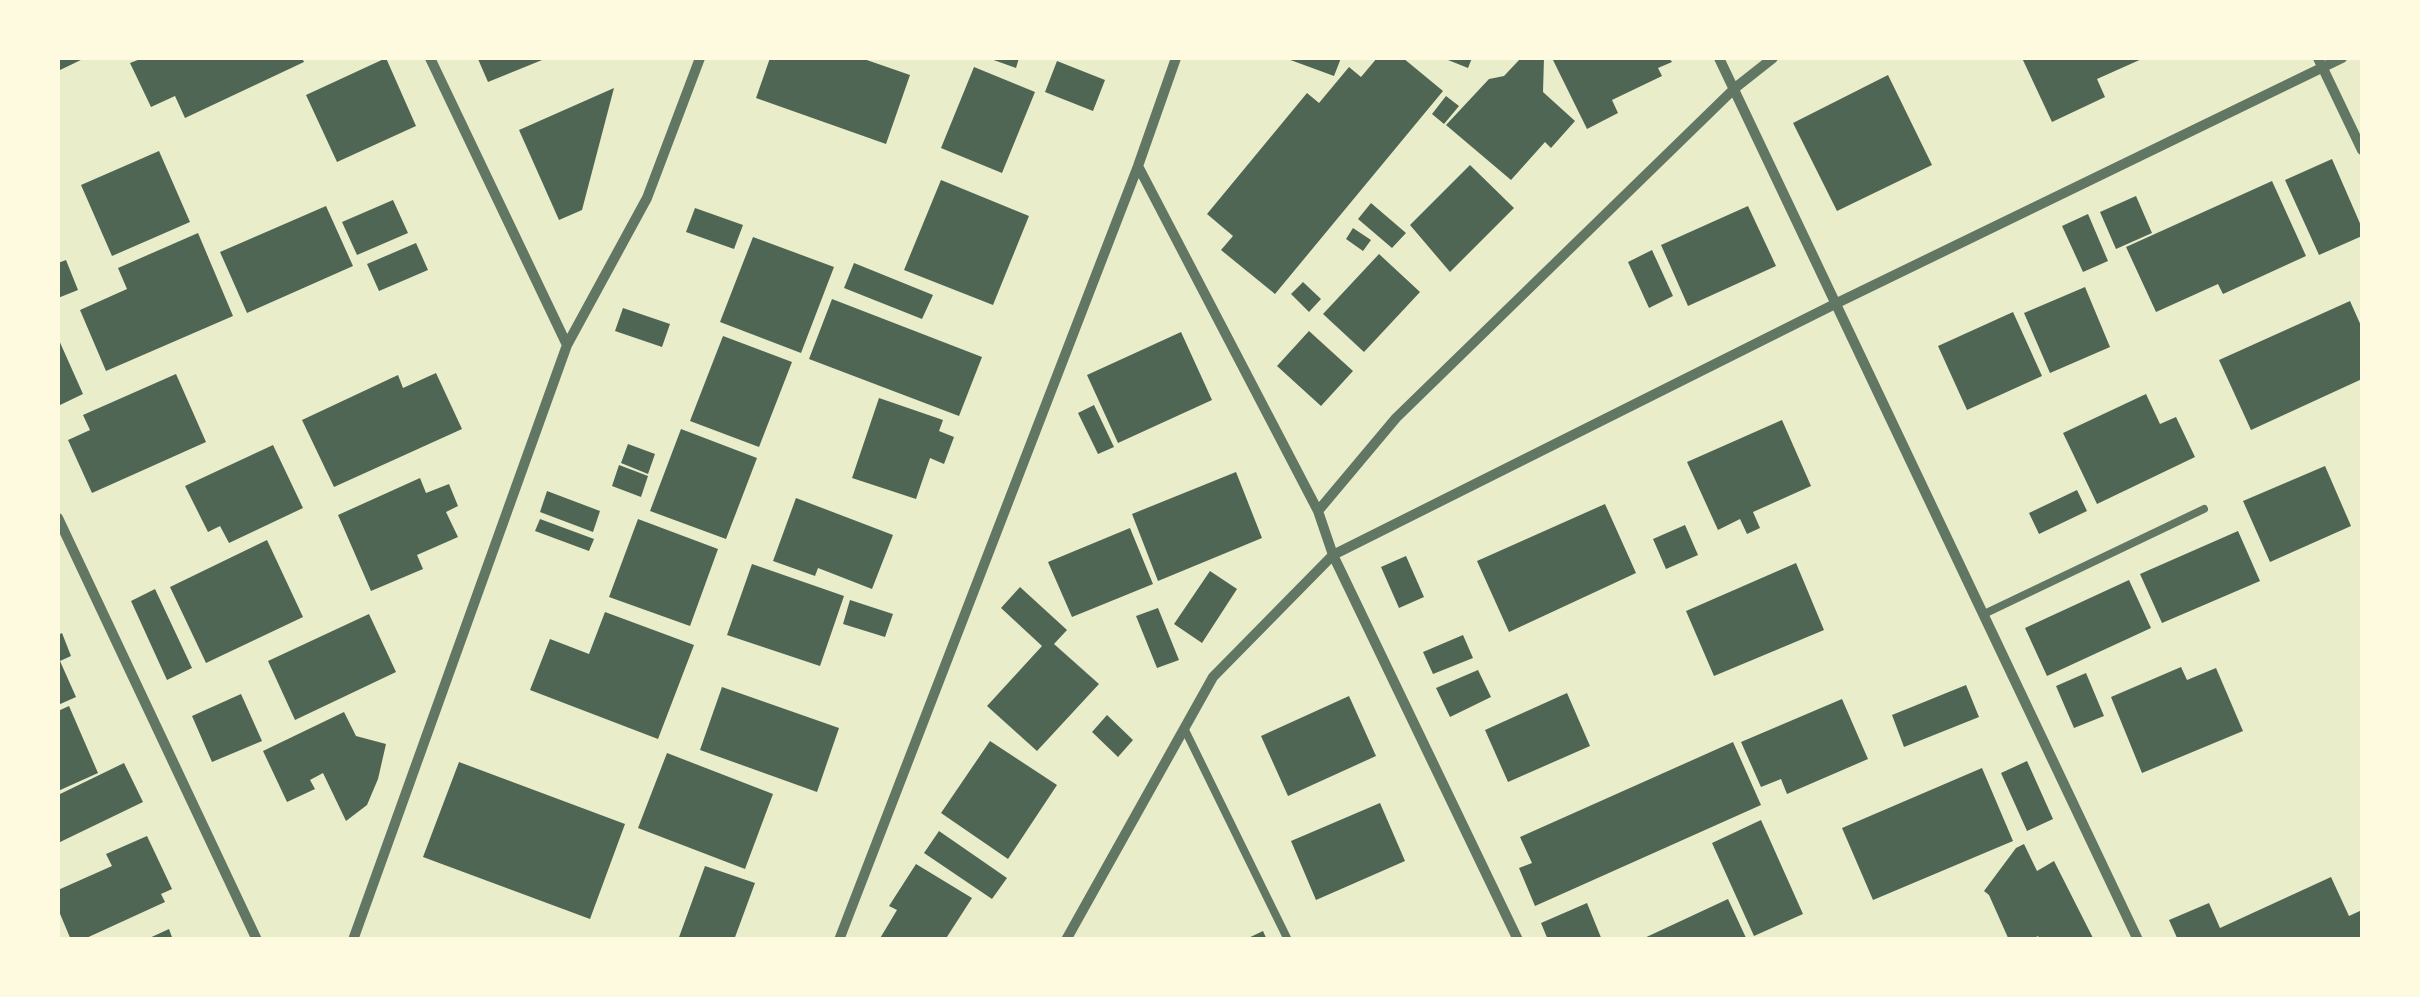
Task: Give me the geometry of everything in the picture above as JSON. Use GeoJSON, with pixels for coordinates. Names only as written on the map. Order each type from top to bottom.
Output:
{"type":"FeatureCollection","features":[{"type":"Feature","properties":{"kind":"street"},"geometry":{"type":"LineString","coordinates":[[430,58],[567,345]]}},
{"type":"Feature","properties":{"kind":"street"},"geometry":{"type":"LineString","coordinates":[[353,940],[567,345],[647,198],[700,58]]}},
{"type":"Feature","properties":{"kind":"street"},"geometry":{"type":"LineString","coordinates":[[839,940],[1138,166],[1176,58]]}},
{"type":"Feature","properties":{"kind":"street"},"geometry":{"type":"LineString","coordinates":[[1720,58],[2138,940]]}},
{"type":"Feature","properties":{"kind":"street"},"geometry":{"type":"LineString","coordinates":[[1318,511],[1396,418],[1735,88],[1772,58]]}},
{"type":"Feature","properties":{"kind":"street"},"geometry":{"type":"LineString","coordinates":[[1066,940],[1213,677],[1333,555],[2320,62],[2342,58]]}},
{"type":"Feature","properties":{"kind":"street"},"geometry":{"type":"LineString","coordinates":[[2320,62],[2362,150]]}},
{"type":"Feature","properties":{"kind":"street"},"geometry":{"type":"LineString","coordinates":[[1138,166],[1318,511],[1333,555],[1518,940]]}},
{"type":"Feature","properties":{"kind":"street"},"geometry":{"type":"LineString","coordinates":[[58,518],[257,940]]}},
{"type":"Feature","properties":{"kind":"lane"},"geometry":{"type":"LineString","coordinates":[[1984,614],[2204,509]]}},
{"type":"Feature","properties":{"kind":"lane"},"geometry":{"type":"LineString","coordinates":[[1184,728],[1288,940]]}},
{"type":"Feature","properties":{"kind":"building"},"geometry":{"type":"Polygon","coordinates":[[[58,58],[85,58],[58,71],[58,58]]]}},
{"type":"Feature","properties":{"kind":"building"},"geometry":{"type":"Polygon","coordinates":[[[143,58],[302,58],[304,62],[185,118],[175,96],[151,107],[130,63],[143,58]]]}},
{"type":"Feature","properties":{"kind":"building"},"geometry":{"type":"Polygon","coordinates":[[[386,58],[416,126],[337,162],[306,95],[386,58]]]}},
{"type":"Feature","properties":{"kind":"building"},"geometry":{"type":"Polygon","coordinates":[[[547,58],[488,82],[478,59],[547,58]]]}},
{"type":"Feature","properties":{"kind":"building"},"geometry":{"type":"Polygon","coordinates":[[[770,58],[861,58],[910,75],[886,144],[756,98],[770,58]]]}},
{"type":"Feature","properties":{"kind":"building"},"geometry":{"type":"Polygon","coordinates":[[[988,58],[1019,58],[1016,68],[988,58]]]}},
{"type":"Feature","properties":{"kind":"building"},"geometry":{"type":"Polygon","coordinates":[[[1285,58],[1341,58],[1334,76],[1285,58]]]}},
{"type":"Feature","properties":{"kind":"building"},"geometry":{"type":"Polygon","coordinates":[[[1377,58],[1403,58],[1443,91],[1275,294],[1221,250],[1233,236],[1207,214],[1307,93],[1319,103],[1349,67],[1361,77],[1377,58]]]}},
{"type":"Feature","properties":{"kind":"building"},"geometry":{"type":"Polygon","coordinates":[[[1443,58],[1472,58],[1468,68],[1443,58]]]}},
{"type":"Feature","properties":{"kind":"building"},"geometry":{"type":"Polygon","coordinates":[[[1544,58],[1543,92],[1575,121],[1551,148],[1545,142],[1511,180],[1446,125],[1489,79],[1504,76],[1520,59],[1544,58]]]}},
{"type":"Feature","properties":{"kind":"building"},"geometry":{"type":"Polygon","coordinates":[[[1552,58],[1669,58],[1672,62],[1658,68],[1662,76],[1612,100],[1618,113],[1587,129],[1552,58]]]}},
{"type":"Feature","properties":{"kind":"building"},"geometry":{"type":"Polygon","coordinates":[[[2022,58],[2144,58],[2097,79],[2105,97],[2052,122],[2022,58]]]}},
{"type":"Feature","properties":{"kind":"building"},"geometry":{"type":"Polygon","coordinates":[[[1057,61],[1105,80],[1093,111],[1045,92],[1057,61]]]}},
{"type":"Feature","properties":{"kind":"building"},"geometry":{"type":"Polygon","coordinates":[[[974,67],[1035,92],[1002,173],[941,148],[974,67]]]}},
{"type":"Feature","properties":{"kind":"building"},"geometry":{"type":"Polygon","coordinates":[[[1888,75],[1932,165],[1837,211],[1793,123],[1888,75]]]}},
{"type":"Feature","properties":{"kind":"building"},"geometry":{"type":"Polygon","coordinates":[[[614,88],[582,210],[559,220],[519,130],[614,88]]]}},
{"type":"Feature","properties":{"kind":"building"},"geometry":{"type":"Polygon","coordinates":[[[1446,96],[1459,106],[1444,124],[1432,114],[1446,96]]]}},
{"type":"Feature","properties":{"kind":"building"},"geometry":{"type":"Polygon","coordinates":[[[159,151],[190,222],[112,256],[81,185],[159,151]]]}},
{"type":"Feature","properties":{"kind":"building"},"geometry":{"type":"Polygon","coordinates":[[[2332,159],[2362,236],[2319,255],[2285,180],[2332,159]]]}},
{"type":"Feature","properties":{"kind":"building"},"geometry":{"type":"Polygon","coordinates":[[[1470,165],[1514,208],[1450,272],[1410,225],[1470,165]]]}},
{"type":"Feature","properties":{"kind":"building"},"geometry":{"type":"Polygon","coordinates":[[[941,180],[1029,216],[993,305],[904,270],[941,180]]]}},
{"type":"Feature","properties":{"kind":"building"},"geometry":{"type":"Polygon","coordinates":[[[2272,181],[2306,256],[2223,294],[2218,284],[2156,312],[2126,247],[2272,181]]]}},
{"type":"Feature","properties":{"kind":"building"},"geometry":{"type":"Polygon","coordinates":[[[2136,196],[2152,233],[2116,249],[2100,212],[2136,196]]]}},
{"type":"Feature","properties":{"kind":"building"},"geometry":{"type":"Polygon","coordinates":[[[393,200],[408,233],[357,255],[342,222],[393,200]]]}},
{"type":"Feature","properties":{"kind":"building"},"geometry":{"type":"Polygon","coordinates":[[[1371,203],[1406,233],[1392,248],[1358,219],[1371,203]]]}},
{"type":"Feature","properties":{"kind":"building"},"geometry":{"type":"Polygon","coordinates":[[[326,206],[353,266],[247,313],[220,252],[326,206]]]}},
{"type":"Feature","properties":{"kind":"building"},"geometry":{"type":"Polygon","coordinates":[[[1748,206],[1776,266],[1688,306],[1661,245],[1748,206]]]}},
{"type":"Feature","properties":{"kind":"building"},"geometry":{"type":"Polygon","coordinates":[[[695,208],[743,225],[734,249],[686,232],[695,208]]]}},
{"type":"Feature","properties":{"kind":"building"},"geometry":{"type":"Polygon","coordinates":[[[2088,214],[2108,261],[2083,272],[2062,226],[2088,214]]]}},
{"type":"Feature","properties":{"kind":"building"},"geometry":{"type":"Polygon","coordinates":[[[1353,228],[1371,240],[1363,251],[1346,239],[1353,228]]]}},
{"type":"Feature","properties":{"kind":"building"},"geometry":{"type":"Polygon","coordinates":[[[198,233],[233,316],[106,371],[80,310],[127,289],[118,268],[198,233]]]}},
{"type":"Feature","properties":{"kind":"building"},"geometry":{"type":"Polygon","coordinates":[[[753,237],[834,267],[801,353],[720,322],[753,237]]]}},
{"type":"Feature","properties":{"kind":"building"},"geometry":{"type":"Polygon","coordinates":[[[416,243],[428,270],[379,291],[367,264],[416,243]]]}},
{"type":"Feature","properties":{"kind":"building"},"geometry":{"type":"Polygon","coordinates":[[[1652,250],[1673,296],[1649,308],[1628,262],[1652,250]]]}},
{"type":"Feature","properties":{"kind":"building"},"geometry":{"type":"Polygon","coordinates":[[[1379,254],[1420,292],[1364,352],[1323,314],[1379,254]]]}},
{"type":"Feature","properties":{"kind":"building"},"geometry":{"type":"Polygon","coordinates":[[[66,260],[78,290],[58,298],[58,263],[66,260]]]}},
{"type":"Feature","properties":{"kind":"building"},"geometry":{"type":"Polygon","coordinates":[[[854,263],[933,295],[922,319],[844,288],[854,263]]]}},
{"type":"Feature","properties":{"kind":"building"},"geometry":{"type":"Polygon","coordinates":[[[1303,282],[1321,299],[1309,312],[1291,294],[1303,282]]]}},
{"type":"Feature","properties":{"kind":"building"},"geometry":{"type":"Polygon","coordinates":[[[2085,287],[2110,347],[2050,373],[2024,313],[2085,287]]]}},
{"type":"Feature","properties":{"kind":"building"},"geometry":{"type":"Polygon","coordinates":[[[832,299],[982,357],[959,416],[809,359],[832,299]]]}},
{"type":"Feature","properties":{"kind":"building"},"geometry":{"type":"Polygon","coordinates":[[[2350,301],[2362,328],[2362,379],[2251,430],[2219,360],[2350,301]]]}},
{"type":"Feature","properties":{"kind":"building"},"geometry":{"type":"Polygon","coordinates":[[[623,308],[670,324],[662,347],[615,331],[623,308]]]}},
{"type":"Feature","properties":{"kind":"building"},"geometry":{"type":"Polygon","coordinates":[[[2013,312],[2042,376],[1967,410],[1938,346],[2013,312]]]}},
{"type":"Feature","properties":{"kind":"building"},"geometry":{"type":"Polygon","coordinates":[[[1309,331],[1353,371],[1321,406],[1277,366],[1309,331]]]}},
{"type":"Feature","properties":{"kind":"building"},"geometry":{"type":"Polygon","coordinates":[[[1181,332],[1212,400],[1118,443],[1087,375],[1181,332]]]}},
{"type":"Feature","properties":{"kind":"building"},"geometry":{"type":"Polygon","coordinates":[[[723,336],[792,362],[759,447],[690,421],[723,336]]]}},
{"type":"Feature","properties":{"kind":"building"},"geometry":{"type":"Polygon","coordinates":[[[58,338],[83,394],[58,406],[58,338]]]}},
{"type":"Feature","properties":{"kind":"building"},"geometry":{"type":"Polygon","coordinates":[[[436,373],[462,429],[334,487],[302,420],[398,375],[403,388],[436,373]]]}},
{"type":"Feature","properties":{"kind":"building"},"geometry":{"type":"Polygon","coordinates":[[[176,374],[206,442],[92,493],[68,440],[90,430],[83,415],[176,374]]]}},
{"type":"Feature","properties":{"kind":"building"},"geometry":{"type":"Polygon","coordinates":[[[2146,394],[2160,424],[2176,417],[2195,457],[2097,504],[2063,433],[2146,394]]]}},
{"type":"Feature","properties":{"kind":"building"},"geometry":{"type":"Polygon","coordinates":[[[879,398],[943,420],[939,431],[954,437],[944,464],[930,458],[916,499],[852,478],[879,398]]]}},
{"type":"Feature","properties":{"kind":"building"},"geometry":{"type":"Polygon","coordinates":[[[1094,405],[1114,447],[1098,454],[1078,413],[1094,405]]]}},
{"type":"Feature","properties":{"kind":"building"},"geometry":{"type":"Polygon","coordinates":[[[1782,420],[1811,486],[1753,512],[1760,528],[1747,534],[1740,519],[1718,530],[1687,462],[1782,420]]]}},
{"type":"Feature","properties":{"kind":"building"},"geometry":{"type":"Polygon","coordinates":[[[681,429],[757,458],[726,539],[650,511],[681,429]]]}},
{"type":"Feature","properties":{"kind":"building"},"geometry":{"type":"Polygon","coordinates":[[[628,444],[655,454],[648,474],[621,463],[628,444]]]}},
{"type":"Feature","properties":{"kind":"building"},"geometry":{"type":"Polygon","coordinates":[[[273,445],[303,508],[229,543],[220,526],[208,532],[185,486],[273,445]]]}},
{"type":"Feature","properties":{"kind":"building"},"geometry":{"type":"Polygon","coordinates":[[[619,465],[648,476],[641,497],[612,486],[619,465]]]}},
{"type":"Feature","properties":{"kind":"building"},"geometry":{"type":"Polygon","coordinates":[[[2325,466],[2351,526],[2270,562],[2243,501],[2325,466]]]}},
{"type":"Feature","properties":{"kind":"building"},"geometry":{"type":"Polygon","coordinates":[[[1236,472],[1262,538],[1158,581],[1132,514],[1236,472]]]}},
{"type":"Feature","properties":{"kind":"building"},"geometry":{"type":"Polygon","coordinates":[[[420,478],[426,493],[449,484],[458,506],[446,512],[458,537],[417,555],[423,569],[371,591],[338,515],[420,478]]]}},
{"type":"Feature","properties":{"kind":"building"},"geometry":{"type":"Polygon","coordinates":[[[2077,490],[2087,511],[2039,534],[2029,513],[2077,490]]]}},
{"type":"Feature","properties":{"kind":"building"},"geometry":{"type":"Polygon","coordinates":[[[547,491],[600,511],[593,532],[540,512],[547,491]]]}},
{"type":"Feature","properties":{"kind":"building"},"geometry":{"type":"Polygon","coordinates":[[[796,498],[893,535],[872,589],[818,568],[815,576],[773,561],[796,498]]]}},
{"type":"Feature","properties":{"kind":"building"},"geometry":{"type":"Polygon","coordinates":[[[1605,504],[1636,573],[1509,632],[1477,561],[1605,504]]]}},
{"type":"Feature","properties":{"kind":"building"},"geometry":{"type":"Polygon","coordinates":[[[540,519],[594,539],[589,551],[535,531],[540,519]]]}},
{"type":"Feature","properties":{"kind":"building"},"geometry":{"type":"Polygon","coordinates":[[[638,519],[718,549],[690,626],[609,597],[638,519]]]}},
{"type":"Feature","properties":{"kind":"building"},"geometry":{"type":"Polygon","coordinates":[[[1685,525],[1698,555],[1666,569],[1653,539],[1685,525]]]}},
{"type":"Feature","properties":{"kind":"building"},"geometry":{"type":"Polygon","coordinates":[[[1130,528],[1153,584],[1072,617],[1048,562],[1130,528]]]}},
{"type":"Feature","properties":{"kind":"building"},"geometry":{"type":"Polygon","coordinates":[[[2238,531],[2260,581],[2162,623],[2140,574],[2238,531]]]}},
{"type":"Feature","properties":{"kind":"building"},"geometry":{"type":"Polygon","coordinates":[[[267,540],[303,617],[206,663],[170,587],[267,540]]]}},
{"type":"Feature","properties":{"kind":"building"},"geometry":{"type":"Polygon","coordinates":[[[1406,556],[1424,597],[1399,608],[1381,567],[1406,556]]]}},
{"type":"Feature","properties":{"kind":"building"},"geometry":{"type":"Polygon","coordinates":[[[1796,563],[1824,630],[1714,676],[1686,611],[1796,563]]]}},
{"type":"Feature","properties":{"kind":"building"},"geometry":{"type":"Polygon","coordinates":[[[752,564],[844,596],[820,666],[727,635],[752,564]]]}},
{"type":"Feature","properties":{"kind":"building"},"geometry":{"type":"Polygon","coordinates":[[[1210,571],[1237,589],[1202,643],[1174,624],[1210,571]]]}},
{"type":"Feature","properties":{"kind":"building"},"geometry":{"type":"Polygon","coordinates":[[[2129,580],[2151,628],[2047,676],[2025,628],[2129,580]]]}},
{"type":"Feature","properties":{"kind":"building"},"geometry":{"type":"Polygon","coordinates":[[[1020,587],[1067,630],[1054,644],[1099,684],[1037,751],[987,706],[1042,646],[1001,608],[1020,587]]]}},
{"type":"Feature","properties":{"kind":"building"},"geometry":{"type":"Polygon","coordinates":[[[155,589],[192,668],[167,680],[131,601],[155,589]]]}},
{"type":"Feature","properties":{"kind":"building"},"geometry":{"type":"Polygon","coordinates":[[[850,600],[893,614],[885,637],[843,624],[850,600]]]}},
{"type":"Feature","properties":{"kind":"building"},"geometry":{"type":"Polygon","coordinates":[[[1158,608],[1179,660],[1157,668],[1136,616],[1158,608]]]}},
{"type":"Feature","properties":{"kind":"building"},"geometry":{"type":"Polygon","coordinates":[[[605,612],[694,645],[658,739],[530,690],[550,639],[589,654],[605,612]]]}},
{"type":"Feature","properties":{"kind":"building"},"geometry":{"type":"Polygon","coordinates":[[[369,614],[396,672],[295,720],[268,661],[369,614]]]}},
{"type":"Feature","properties":{"kind":"building"},"geometry":{"type":"Polygon","coordinates":[[[62,633],[71,656],[60,661],[76,697],[58,705],[58,635],[62,633]]]}},
{"type":"Feature","properties":{"kind":"building"},"geometry":{"type":"Polygon","coordinates":[[[1463,635],[1473,658],[1433,674],[1423,652],[1463,635]]]}},
{"type":"Feature","properties":{"kind":"building"},"geometry":{"type":"Polygon","coordinates":[[[2181,667],[2187,680],[2216,668],[2243,731],[2142,773],[2111,697],[2181,667]]]}},
{"type":"Feature","properties":{"kind":"building"},"geometry":{"type":"Polygon","coordinates":[[[1478,670],[1491,697],[1450,717],[1436,688],[1478,670]]]}},
{"type":"Feature","properties":{"kind":"building"},"geometry":{"type":"Polygon","coordinates":[[[2086,673],[2104,716],[2074,728],[2056,686],[2086,673]]]}},
{"type":"Feature","properties":{"kind":"building"},"geometry":{"type":"Polygon","coordinates":[[[1966,685],[1979,717],[1904,747],[1892,715],[1966,685]]]}},
{"type":"Feature","properties":{"kind":"building"},"geometry":{"type":"Polygon","coordinates":[[[722,687],[839,728],[817,792],[700,750],[722,687]]]}},
{"type":"Feature","properties":{"kind":"building"},"geometry":{"type":"Polygon","coordinates":[[[1567,693],[1590,746],[1508,782],[1485,730],[1567,693]]]}},
{"type":"Feature","properties":{"kind":"building"},"geometry":{"type":"Polygon","coordinates":[[[241,694],[262,741],[212,762],[192,716],[241,694]]]}},
{"type":"Feature","properties":{"kind":"building"},"geometry":{"type":"Polygon","coordinates":[[[1349,696],[1376,756],[1288,796],[1261,736],[1349,696]]]}},
{"type":"Feature","properties":{"kind":"building"},"geometry":{"type":"Polygon","coordinates":[[[1842,699],[1868,759],[1787,794],[1781,779],[1761,787],[1741,742],[1842,699]]]}},
{"type":"Feature","properties":{"kind":"building"},"geometry":{"type":"Polygon","coordinates":[[[69,706],[98,773],[58,791],[58,711],[69,706]]]}},
{"type":"Feature","properties":{"kind":"building"},"geometry":{"type":"Polygon","coordinates":[[[344,712],[356,736],[386,744],[367,805],[346,821],[323,773],[310,780],[315,789],[287,802],[263,751],[344,712]]]}},
{"type":"Feature","properties":{"kind":"building"},"geometry":{"type":"Polygon","coordinates":[[[1107,715],[1133,740],[1118,757],[1092,732],[1107,715]]]}},
{"type":"Feature","properties":{"kind":"building"},"geometry":{"type":"Polygon","coordinates":[[[990,741],[1057,785],[1008,859],[941,813],[990,741]]]}},
{"type":"Feature","properties":{"kind":"building"},"geometry":{"type":"Polygon","coordinates":[[[1733,742],[1761,805],[1535,906],[1519,868],[1532,863],[1520,837],[1733,742]]]}},
{"type":"Feature","properties":{"kind":"building"},"geometry":{"type":"Polygon","coordinates":[[[667,753],[773,794],[745,869],[638,828],[667,753]]]}},
{"type":"Feature","properties":{"kind":"building"},"geometry":{"type":"Polygon","coordinates":[[[2027,761],[2053,819],[2027,831],[2001,773],[2027,761]]]}},
{"type":"Feature","properties":{"kind":"building"},"geometry":{"type":"Polygon","coordinates":[[[459,762],[625,824],[590,919],[423,857],[459,762]]]}},
{"type":"Feature","properties":{"kind":"building"},"geometry":{"type":"Polygon","coordinates":[[[124,763],[143,802],[58,843],[58,795],[124,763]]]}},
{"type":"Feature","properties":{"kind":"building"},"geometry":{"type":"Polygon","coordinates":[[[1982,768],[2013,841],[1873,900],[1842,828],[1982,768]]]}},
{"type":"Feature","properties":{"kind":"building"},"geometry":{"type":"Polygon","coordinates":[[[1380,803],[1405,861],[1316,900],[1291,841],[1380,803]]]}},
{"type":"Feature","properties":{"kind":"building"},"geometry":{"type":"Polygon","coordinates":[[[1761,820],[1803,914],[1754,936],[1712,843],[1761,820]]]}},
{"type":"Feature","properties":{"kind":"building"},"geometry":{"type":"Polygon","coordinates":[[[939,831],[1007,878],[992,899],[924,853],[939,831]]]}},
{"type":"Feature","properties":{"kind":"building"},"geometry":{"type":"Polygon","coordinates":[[[147,836],[172,889],[161,894],[165,902],[82,940],[71,940],[58,909],[58,890],[112,866],[106,854],[147,836]]]}},
{"type":"Feature","properties":{"kind":"building"},"geometry":{"type":"Polygon","coordinates":[[[2024,844],[2037,871],[2054,861],[2094,940],[2040,940],[2038,936],[2031,940],[2009,940],[1984,891],[2016,848],[2024,844]]]}},
{"type":"Feature","properties":{"kind":"building"},"geometry":{"type":"Polygon","coordinates":[[[916,864],[972,898],[945,940],[879,940],[897,910],[889,906],[916,864]]]}},
{"type":"Feature","properties":{"kind":"building"},"geometry":{"type":"Polygon","coordinates":[[[705,866],[755,883],[734,940],[678,940],[705,866]]]}},
{"type":"Feature","properties":{"kind":"building"},"geometry":{"type":"Polygon","coordinates":[[[2331,877],[2349,916],[2362,910],[2362,940],[2178,940],[2169,920],[2209,903],[2220,928],[2331,877]]]}},
{"type":"Feature","properties":{"kind":"building"},"geometry":{"type":"Polygon","coordinates":[[[1728,899],[1747,940],[1640,940],[1728,899]]]}},
{"type":"Feature","properties":{"kind":"building"},"geometry":{"type":"Polygon","coordinates":[[[1587,903],[1602,940],[1548,940],[1541,923],[1587,903]]]}},
{"type":"Feature","properties":{"kind":"building"},"geometry":{"type":"Polygon","coordinates":[[[169,929],[173,940],[145,940],[169,929]]]}},
{"type":"Feature","properties":{"kind":"building"},"geometry":{"type":"Polygon","coordinates":[[[1263,931],[1267,940],[1244,940],[1263,931]]]}}]}
